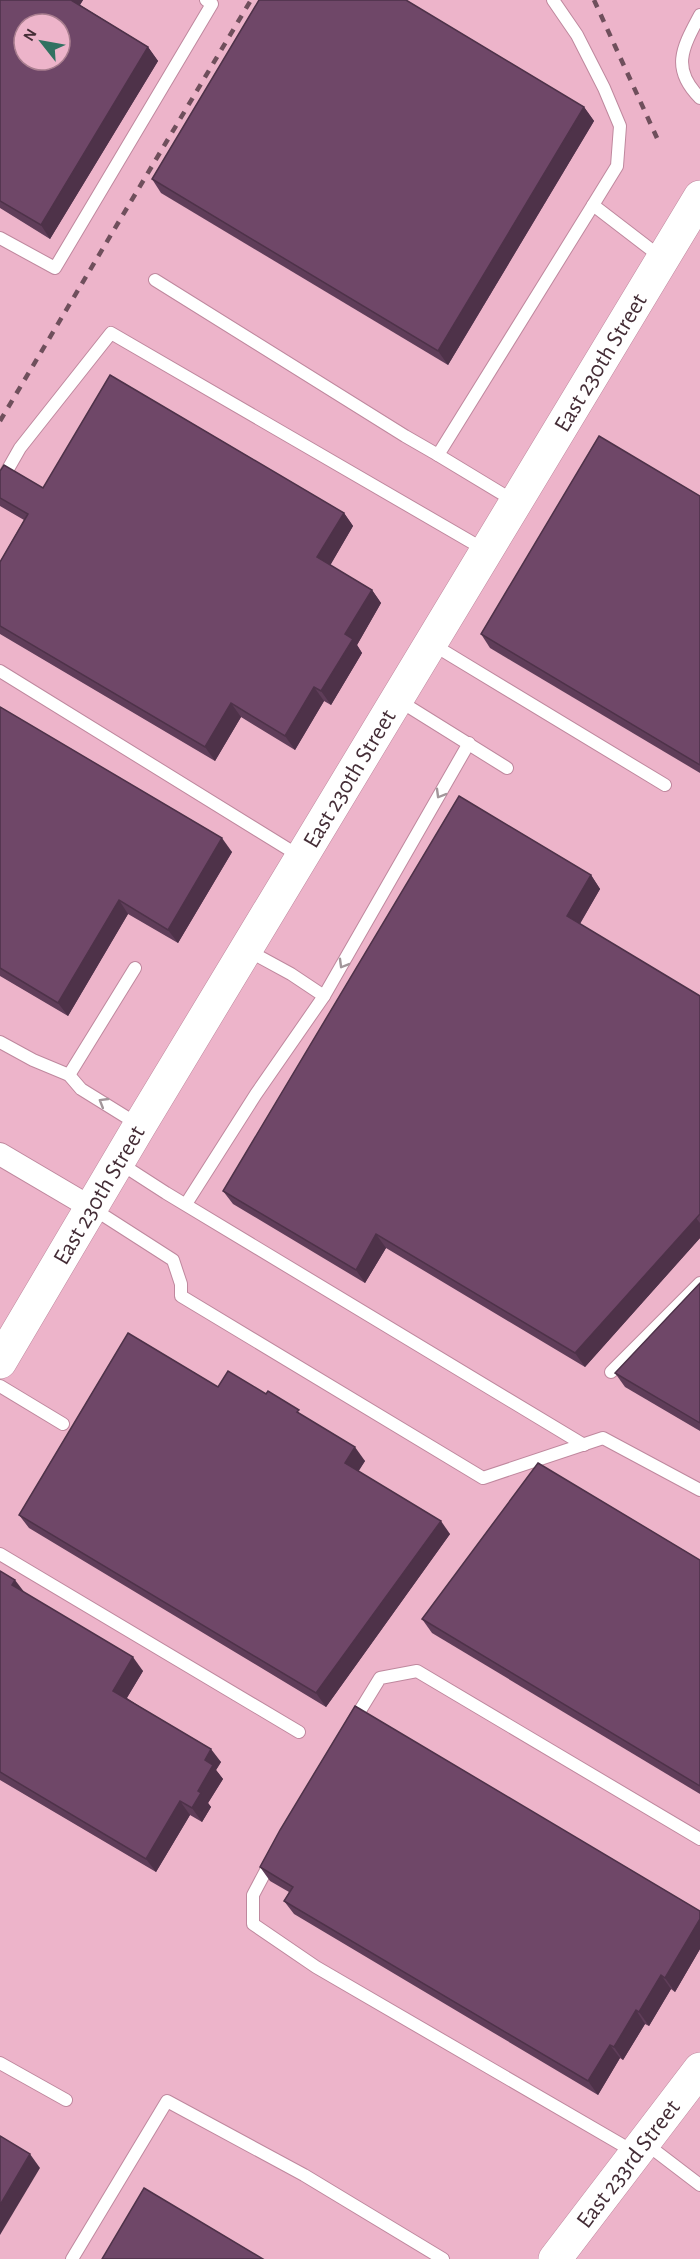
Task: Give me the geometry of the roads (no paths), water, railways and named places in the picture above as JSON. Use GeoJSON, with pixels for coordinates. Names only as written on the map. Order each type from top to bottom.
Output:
{"type":"FeatureCollection","features":[{"type":"Feature","properties":{"kind":"street","name":"East 230th Street"},"geometry":{"type":"LineString","coordinates":[[0,1362],[90,1207],[663,258],[697,213]]}},
{"type":"Feature","properties":{"kind":"street"},"geometry":{"type":"LineString","coordinates":[[0,1154],[90,1207]]}},
{"type":"Feature","properties":{"kind":"street","name":"East 233rd Street"},"geometry":{"type":"LineString","coordinates":[[555,2259],[700,2068]]}},
{"type":"Feature","properties":{"kind":"lane"},"geometry":{"type":"LineString","coordinates":[[0,238],[55,268],[212,4],[206,0]]}},
{"type":"Feature","properties":{"kind":"lane"},"geometry":{"type":"LineString","coordinates":[[438,454],[617,166],[620,126],[577,35],[553,0]]}},
{"type":"Feature","properties":{"kind":"lane"},"geometry":{"type":"LineString","coordinates":[[700,15],[683,47],[681,67],[694,92],[700,98]]}},
{"type":"Feature","properties":{"kind":"lane"},"geometry":{"type":"LineString","coordinates":[[593,205],[663,258]]}},
{"type":"Feature","properties":{"kind":"lane"},"geometry":{"type":"LineString","coordinates":[[155,280],[395,430],[516,502]]}},
{"type":"Feature","properties":{"kind":"lane"},"geometry":{"type":"LineString","coordinates":[[0,483],[20,448],[111,333],[487,551]]}},
{"type":"Feature","properties":{"kind":"lane"},"geometry":{"type":"LineString","coordinates":[[431,644],[665,785]]}},
{"type":"Feature","properties":{"kind":"lane"},"geometry":{"type":"LineString","coordinates":[[0,671],[302,857]]}},
{"type":"Feature","properties":{"kind":"lane"},"geometry":{"type":"LineString","coordinates":[[398,699],[507,768]]}},
{"type":"Feature","properties":{"kind":"lane"},"geometry":{"type":"LineString","coordinates":[[186,1204],[256,1094],[324,996],[468,743]]}},
{"type":"Feature","properties":{"kind":"lane"},"geometry":{"type":"LineString","coordinates":[[246,950],[291,974],[324,996]]}},
{"type":"Feature","properties":{"kind":"lane"},"geometry":{"type":"LineString","coordinates":[[69,1075],[135,968]]}},
{"type":"Feature","properties":{"kind":"lane"},"geometry":{"type":"LineString","coordinates":[[0,1042],[33,1060],[69,1075],[81,1089],[140,1125]]}},
{"type":"Feature","properties":{"kind":"lane"},"geometry":{"type":"LineString","coordinates":[[118,1162],[584,1444]]}},
{"type":"Feature","properties":{"kind":"lane"},"geometry":{"type":"LineString","coordinates":[[90,1207],[173,1260],[181,1284],[182,1296],[483,1478],[603,1438],[700,1490]]}},
{"type":"Feature","properties":{"kind":"lane"},"geometry":{"type":"LineString","coordinates":[[611,1372],[700,1283]]}},
{"type":"Feature","properties":{"kind":"lane"},"geometry":{"type":"LineString","coordinates":[[0,1386],[63,1424]]}},
{"type":"Feature","properties":{"kind":"lane"},"geometry":{"type":"LineString","coordinates":[[0,1554],[299,1732]]}},
{"type":"Feature","properties":{"kind":"lane"},"geometry":{"type":"LineString","coordinates":[[349,1728],[380,1678],[417,1671],[700,1839]]}},
{"type":"Feature","properties":{"kind":"lane"},"geometry":{"type":"LineString","coordinates":[[277,1849],[253,1895],[253,1924],[316,1967],[640,2147],[700,2186]]}},
{"type":"Feature","properties":{"kind":"lane"},"geometry":{"type":"LineString","coordinates":[[0,2063],[66,2100]]}},
{"type":"Feature","properties":{"kind":"lane"},"geometry":{"type":"LineString","coordinates":[[72,2259],[167,2101],[304,2175],[443,2259]]}},
{"type":"Feature","properties":{"kind":"railway"},"geometry":{"type":"LineString","coordinates":[[0,421],[251,0]]}},
{"type":"Feature","properties":{"kind":"railway"},"geometry":{"type":"LineString","coordinates":[[594,0],[657,138]]}}]}
